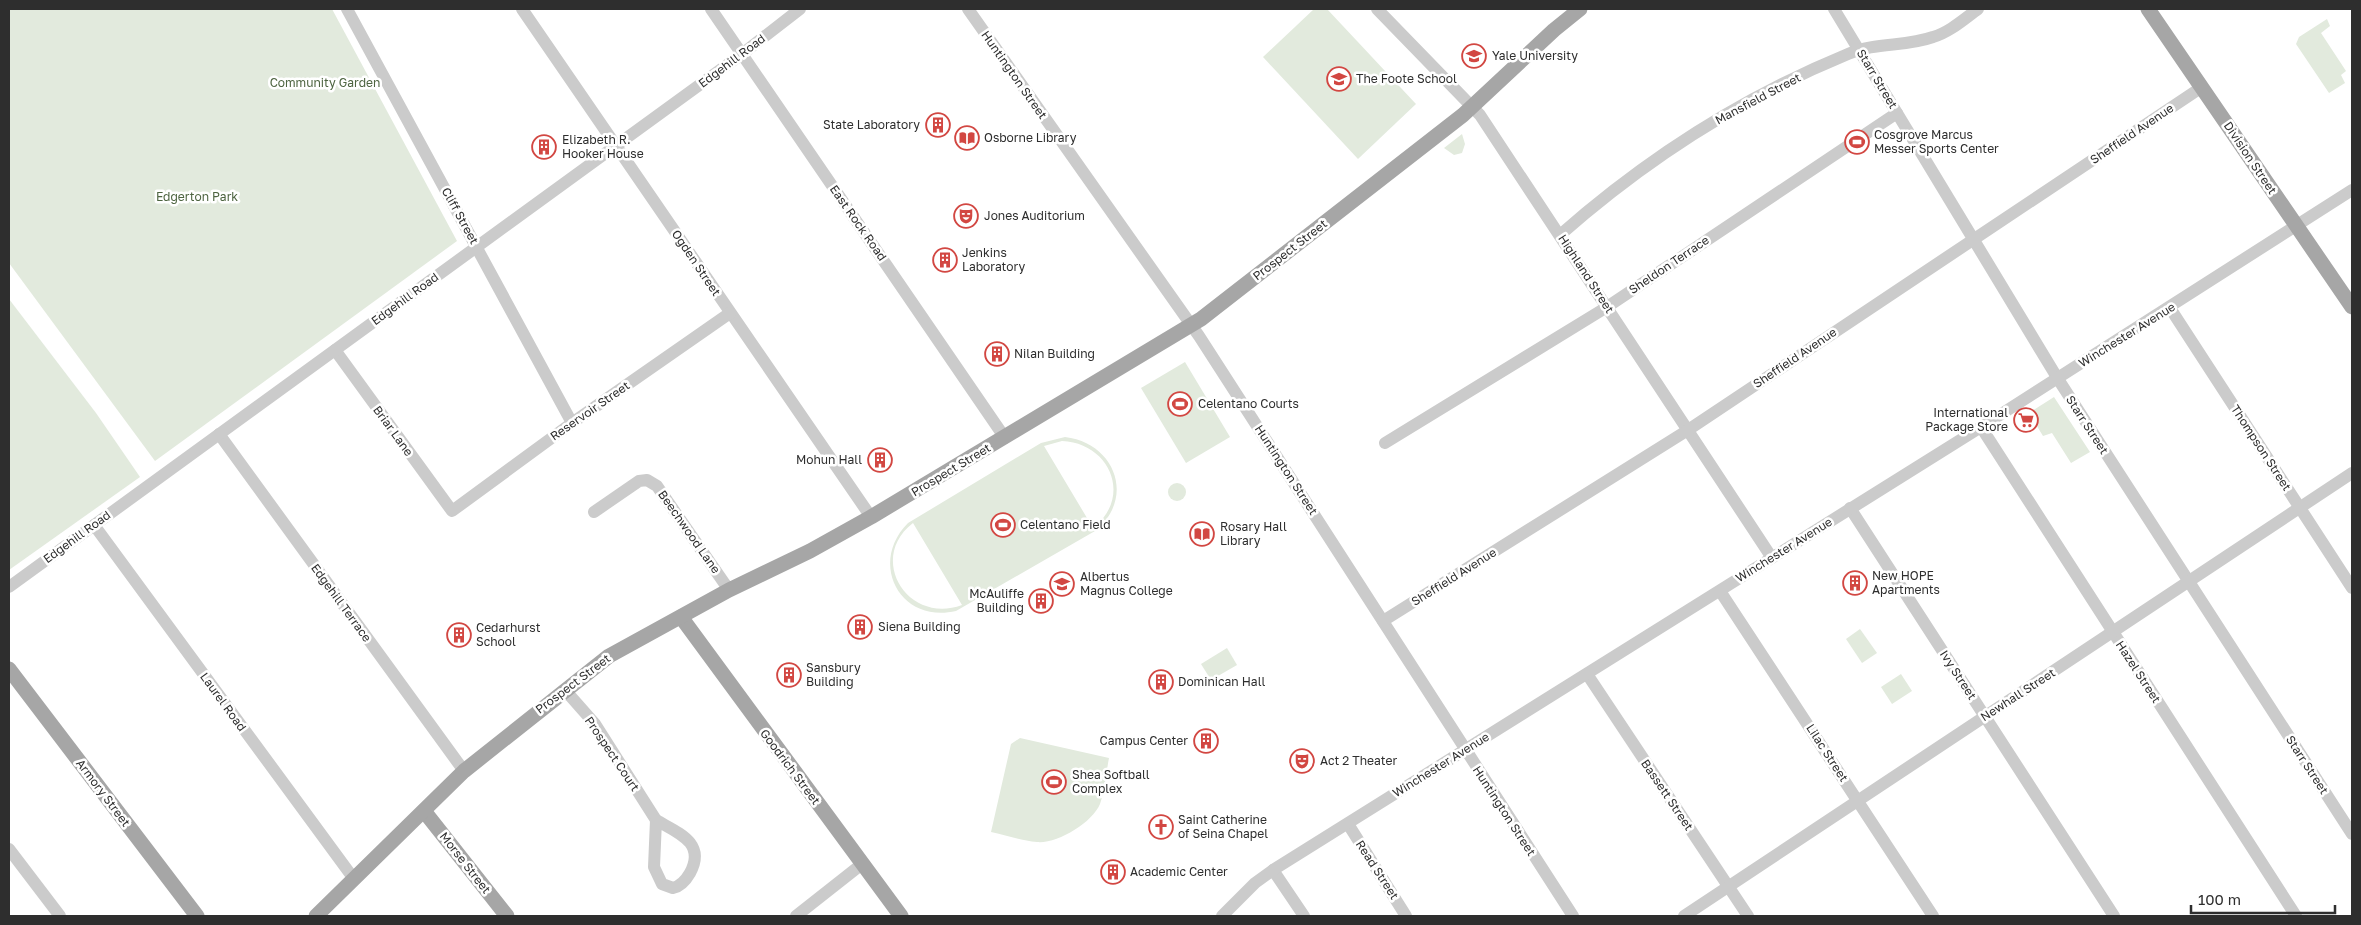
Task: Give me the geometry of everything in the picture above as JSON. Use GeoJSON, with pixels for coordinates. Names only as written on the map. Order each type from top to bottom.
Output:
{"type":"FeatureCollection","features":[{"type":"Feature","properties":{"kind":"main road","name":"Prospect Street"},"geometry":{"type":"LineString","coordinates":[[316,916],[464,771],[609,656],[729,590],[810,551],[870,517],[1191,325],[1240,289],[1472,107],[1542,41],[1580,9]]}},
{"type":"Feature","properties":{"kind":"main road","name":"Division Street"},"geometry":{"type":"LineString","coordinates":[[2148,9],[2352,307]]}},
{"type":"Feature","properties":{"kind":"main road","name":"Goodrich Street"},"geometry":{"type":"LineString","coordinates":[[681,617],[901,916]]}},
{"type":"Feature","properties":{"kind":"main road","name":"Armory Street"},"geometry":{"type":"LineString","coordinates":[[9,669],[197,916]]}},
{"type":"Feature","properties":{"kind":"main road","name":"Morse Street"},"geometry":{"type":"LineString","coordinates":[[424,811],[507,916]]}},
{"type":"Feature","properties":{"kind":"street","name":"Cliff Street"},"geometry":{"type":"LineString","coordinates":[[347,9],[572,423]]}},
{"type":"Feature","properties":{"kind":"street","name":"Ogden Street"},"geometry":{"type":"LineString","coordinates":[[522,9],[870,517]]}},
{"type":"Feature","properties":{"kind":"street","name":"East Rock Road"},"geometry":{"type":"LineString","coordinates":[[711,9],[1005,438]]}},
{"type":"Feature","properties":{"kind":"street","name":"Edgehill Road"},"geometry":{"type":"LineString","coordinates":[[9,587],[742,54],[800,9]]}},
{"type":"Feature","properties":{"kind":"street","name":"Huntington Street"},"geometry":{"type":"LineString","coordinates":[[968,9],[1191,325],[1573,916]]}},
{"type":"Feature","properties":{"kind":"street","name":"Highland Street"},"geometry":{"type":"LineString","coordinates":[[1377,9],[1480,115],[1772,558]]}},
{"type":"Feature","properties":{"kind":"street","name":"Starr Street"},"geometry":{"type":"LineString","coordinates":[[1834,9],[1860,49],[2058,379],[2352,834]]}},
{"type":"Feature","properties":{"kind":"street","name":"Mansfield Street"},"geometry":{"type":"LineString","coordinates":[[1560,235],[1622,183],[1726,114],[1860,49],[1934,37],[1978,9]]}},
{"type":"Feature","properties":{"kind":"street","name":"Sheffield Avenue"},"geometry":{"type":"LineString","coordinates":[[1383,621],[1688,430],[2202,87]]}},
{"type":"Feature","properties":{"kind":"street","name":"Sheldon Terrace"},"geometry":{"type":"LineString","coordinates":[[1385,443],[1607,307],[1897,113]]}},
{"type":"Feature","properties":{"kind":"street","name":"Winchester Avenue"},"geometry":{"type":"LineString","coordinates":[[1222,916],[1255,884],[1273,870],[1850,508],[1981,428],[2352,190]]}},
{"type":"Feature","properties":{"kind":"street","name":"Thompson Street"},"geometry":{"type":"LineString","coordinates":[[2170,308],[2352,588]]}},
{"type":"Feature","properties":{"kind":"street","name":"Reservoir Street"},"geometry":{"type":"LineString","coordinates":[[452,511],[572,423],[730,313]]}},
{"type":"Feature","properties":{"kind":"street","name":"Briar Lane"},"geometry":{"type":"LineString","coordinates":[[335,350],[452,511]]}},
{"type":"Feature","properties":{"kind":"street","name":"Hazel Street"},"geometry":{"type":"LineString","coordinates":[[1981,428],[2296,916]]}},
{"type":"Feature","properties":{"kind":"street","name":"Edgehill Terrace"},"geometry":{"type":"LineString","coordinates":[[219,434],[464,771]]}},
{"type":"Feature","properties":{"kind":"street","name":"Newhall Street"},"geometry":{"type":"LineString","coordinates":[[1684,916],[2352,473]]}},
{"type":"Feature","properties":{"kind":"street","name":"Beechwood Lane"},"geometry":{"type":"LineString","coordinates":[[594,512],[639,481],[647,480],[657,486],[729,590]]}},
{"type":"Feature","properties":{"kind":"street","name":"Ivy Street"},"geometry":{"type":"LineString","coordinates":[[1850,508],[2114,916]]}},
{"type":"Feature","properties":{"kind":"street","name":"Laurel Road"},"geometry":{"type":"LineString","coordinates":[[94,525],[354,879]]}},
{"type":"Feature","properties":{"kind":"street","name":"Lilac Street"},"geometry":{"type":"LineString","coordinates":[[1720,591],[1933,916]]}},
{"type":"Feature","properties":{"kind":"street","name":"Bassett Street"},"geometry":{"type":"LineString","coordinates":[[1587,674],[1748,916]]}},
{"type":"Feature","properties":{"kind":"street","name":"Prospect Court"},"geometry":{"type":"LineString","coordinates":[[565,690],[595,724],[656,820]]}},
{"type":"Feature","properties":{"kind":"street"},"geometry":{"type":"LineString","coordinates":[[656,820],[681,833],[693,847],[693,867],[684,882],[673,888],[662,884],[655,873],[656,820]]}},
{"type":"Feature","properties":{"kind":"street","name":"Read Street"},"geometry":{"type":"LineString","coordinates":[[1348,824],[1406,916]]}},
{"type":"Feature","properties":{"kind":"street"},"geometry":{"type":"LineString","coordinates":[[9,849],[60,916]]}},
{"type":"Feature","properties":{"kind":"street"},"geometry":{"type":"LineString","coordinates":[[796,916],[862,864]]}},
{"type":"Feature","properties":{"kind":"street"},"geometry":{"type":"LineString","coordinates":[[1273,870],[1304,916]]}},
{"type":"Feature","properties":{"kind":"green space","name":"Edgerton Park"},"geometry":{"type":"Polygon","coordinates":[[[9,9],[332,9],[457,241],[155,461],[9,263],[9,9]]]}},
{"type":"Feature","properties":{"kind":"green space"},"geometry":{"type":"Polygon","coordinates":[[[1314,9],[1327,9],[1416,104],[1358,159],[1263,57],[1314,9]]]}},
{"type":"Feature","properties":{"kind":"green space"},"geometry":{"type":"Polygon","coordinates":[[[2327,19],[2330,26],[2321,33],[2346,71],[2341,75],[2345,83],[2329,93],[2296,44],[2299,37],[2327,19]]]}},
{"type":"Feature","properties":{"kind":"green space"},"geometry":{"type":"Polygon","coordinates":[[[1462,134],[1465,144],[1462,153],[1454,155],[1444,148],[1462,134]]]}},
{"type":"Feature","properties":{"kind":"green space"},"geometry":{"type":"Polygon","coordinates":[[[9,299],[96,413],[140,477],[9,570],[9,299]]]}},
{"type":"Feature","properties":{"kind":"green space","name":"Celentano Courts"},"geometry":{"type":"Polygon","coordinates":[[[1185,362],[1230,437],[1186,463],[1141,388],[1185,362]]]}},
{"type":"Feature","properties":{"kind":"green space"},"geometry":{"type":"Polygon","coordinates":[[[2054,397],[2090,452],[2071,463],[2052,433],[2043,436],[2029,413],[2054,397]]]}},
{"type":"Feature","properties":{"kind":"green space","name":"Celentano Field"},"geometry":{"type":"Polygon","coordinates":[[[1065,437],[1082,441],[1097,450],[1107,461],[1114,474],[1117,488],[1115,503],[1108,518],[1095,531],[956,611],[936,613],[919,608],[906,599],[896,587],[891,572],[891,555],[896,539],[908,523],[1041,443],[1065,437]],[[1062,441],[1044,446],[1093,528],[1105,515],[1112,502],[1113,487],[1110,474],[1103,461],[1093,451],[1079,444],[1062,441]],[[913,523],[900,537],[894,553],[894,570],[900,585],[910,597],[925,606],[942,609],[962,605],[913,523]]]}},
{"type":"Feature","properties":{"kind":"green space"},"geometry":{"type":"Polygon","coordinates":[[[1177,483],[1183,486],[1186,492],[1183,498],[1177,501],[1171,498],[1168,492],[1171,486],[1177,483]]]}},
{"type":"Feature","properties":{"kind":"green space"},"geometry":{"type":"Polygon","coordinates":[[[1860,629],[1877,653],[1862,663],[1846,639],[1860,629]]]}},
{"type":"Feature","properties":{"kind":"green space"},"geometry":{"type":"Polygon","coordinates":[[[1227,648],[1237,665],[1211,680],[1201,664],[1227,648]]]}},
{"type":"Feature","properties":{"kind":"green space"},"geometry":{"type":"Polygon","coordinates":[[[1901,674],[1912,691],[1892,704],[1881,687],[1901,674]]]}},
{"type":"Feature","properties":{"kind":"green space","name":"Shea Softball Complex"},"geometry":{"type":"Polygon","coordinates":[[[1020,738],[1109,758],[1103,793],[1096,811],[1082,825],[1054,840],[1037,842],[991,832],[1011,744],[1020,738]]]}},
{"type":"Feature","properties":{"kind":"place","name":"Yale University"},"geometry":{"type":"Point","coordinates":[1474,56]}},
{"type":"Feature","properties":{"kind":"place","name":"The Foote School"},"geometry":{"type":"Point","coordinates":[1339,79]}},
{"type":"Feature","properties":{"kind":"place","name":"State Laboratory"},"geometry":{"type":"Point","coordinates":[938,125]}},
{"type":"Feature","properties":{"kind":"place","name":"Osborne Library"},"geometry":{"type":"Point","coordinates":[967,138]}},
{"type":"Feature","properties":{"kind":"place","name":"Cosgrove Marcus Messer Sports Center"},"geometry":{"type":"Point","coordinates":[1857,142]}},
{"type":"Feature","properties":{"kind":"place","name":"Elizabeth R. Hooker House"},"geometry":{"type":"Point","coordinates":[544,147]}},
{"type":"Feature","properties":{"kind":"place","name":"Jones Auditorium"},"geometry":{"type":"Point","coordinates":[966,216]}},
{"type":"Feature","properties":{"kind":"place","name":"Jenkins Laboratory"},"geometry":{"type":"Point","coordinates":[945,260]}},
{"type":"Feature","properties":{"kind":"place","name":"Nilan Building"},"geometry":{"type":"Point","coordinates":[997,354]}},
{"type":"Feature","properties":{"kind":"place","name":"Celentano Courts"},"geometry":{"type":"Point","coordinates":[1180,404]}},
{"type":"Feature","properties":{"kind":"place","name":"International Package Store"},"geometry":{"type":"Point","coordinates":[2026,420]}},
{"type":"Feature","properties":{"kind":"place","name":"Mohun Hall"},"geometry":{"type":"Point","coordinates":[880,460]}},
{"type":"Feature","properties":{"kind":"place","name":"Celentano Field"},"geometry":{"type":"Point","coordinates":[1003,525]}},
{"type":"Feature","properties":{"kind":"place","name":"Rosary Hall Library"},"geometry":{"type":"Point","coordinates":[1202,534]}},
{"type":"Feature","properties":{"kind":"place","name":"New HOPE Apartments"},"geometry":{"type":"Point","coordinates":[1855,583]}},
{"type":"Feature","properties":{"kind":"place","name":"Albertus Magnus College"},"geometry":{"type":"Point","coordinates":[1062,584]}},
{"type":"Feature","properties":{"kind":"place","name":"McAuliffe Building"},"geometry":{"type":"Point","coordinates":[1041,601]}},
{"type":"Feature","properties":{"kind":"place","name":"Siena Building"},"geometry":{"type":"Point","coordinates":[860,627]}},
{"type":"Feature","properties":{"kind":"place","name":"Cedarhurst School"},"geometry":{"type":"Point","coordinates":[459,635]}},
{"type":"Feature","properties":{"kind":"place","name":"Sansbury Building"},"geometry":{"type":"Point","coordinates":[789,675]}},
{"type":"Feature","properties":{"kind":"place","name":"Dominican Hall"},"geometry":{"type":"Point","coordinates":[1161,682]}},
{"type":"Feature","properties":{"kind":"place","name":"Campus Center"},"geometry":{"type":"Point","coordinates":[1206,741]}},
{"type":"Feature","properties":{"kind":"place","name":"Act 2 Theater"},"geometry":{"type":"Point","coordinates":[1302,761]}},
{"type":"Feature","properties":{"kind":"place","name":"Shea Softball Complex"},"geometry":{"type":"Point","coordinates":[1054,782]}},
{"type":"Feature","properties":{"kind":"place","name":"Saint Catherine of Seina Chapel"},"geometry":{"type":"Point","coordinates":[1161,827]}},
{"type":"Feature","properties":{"kind":"place","name":"Academic Center"},"geometry":{"type":"Point","coordinates":[1113,872]}},
{"type":"Feature","properties":{"kind":"park label","name":"Community Garden"},"geometry":{"type":"Point","coordinates":[325,83]}}]}
